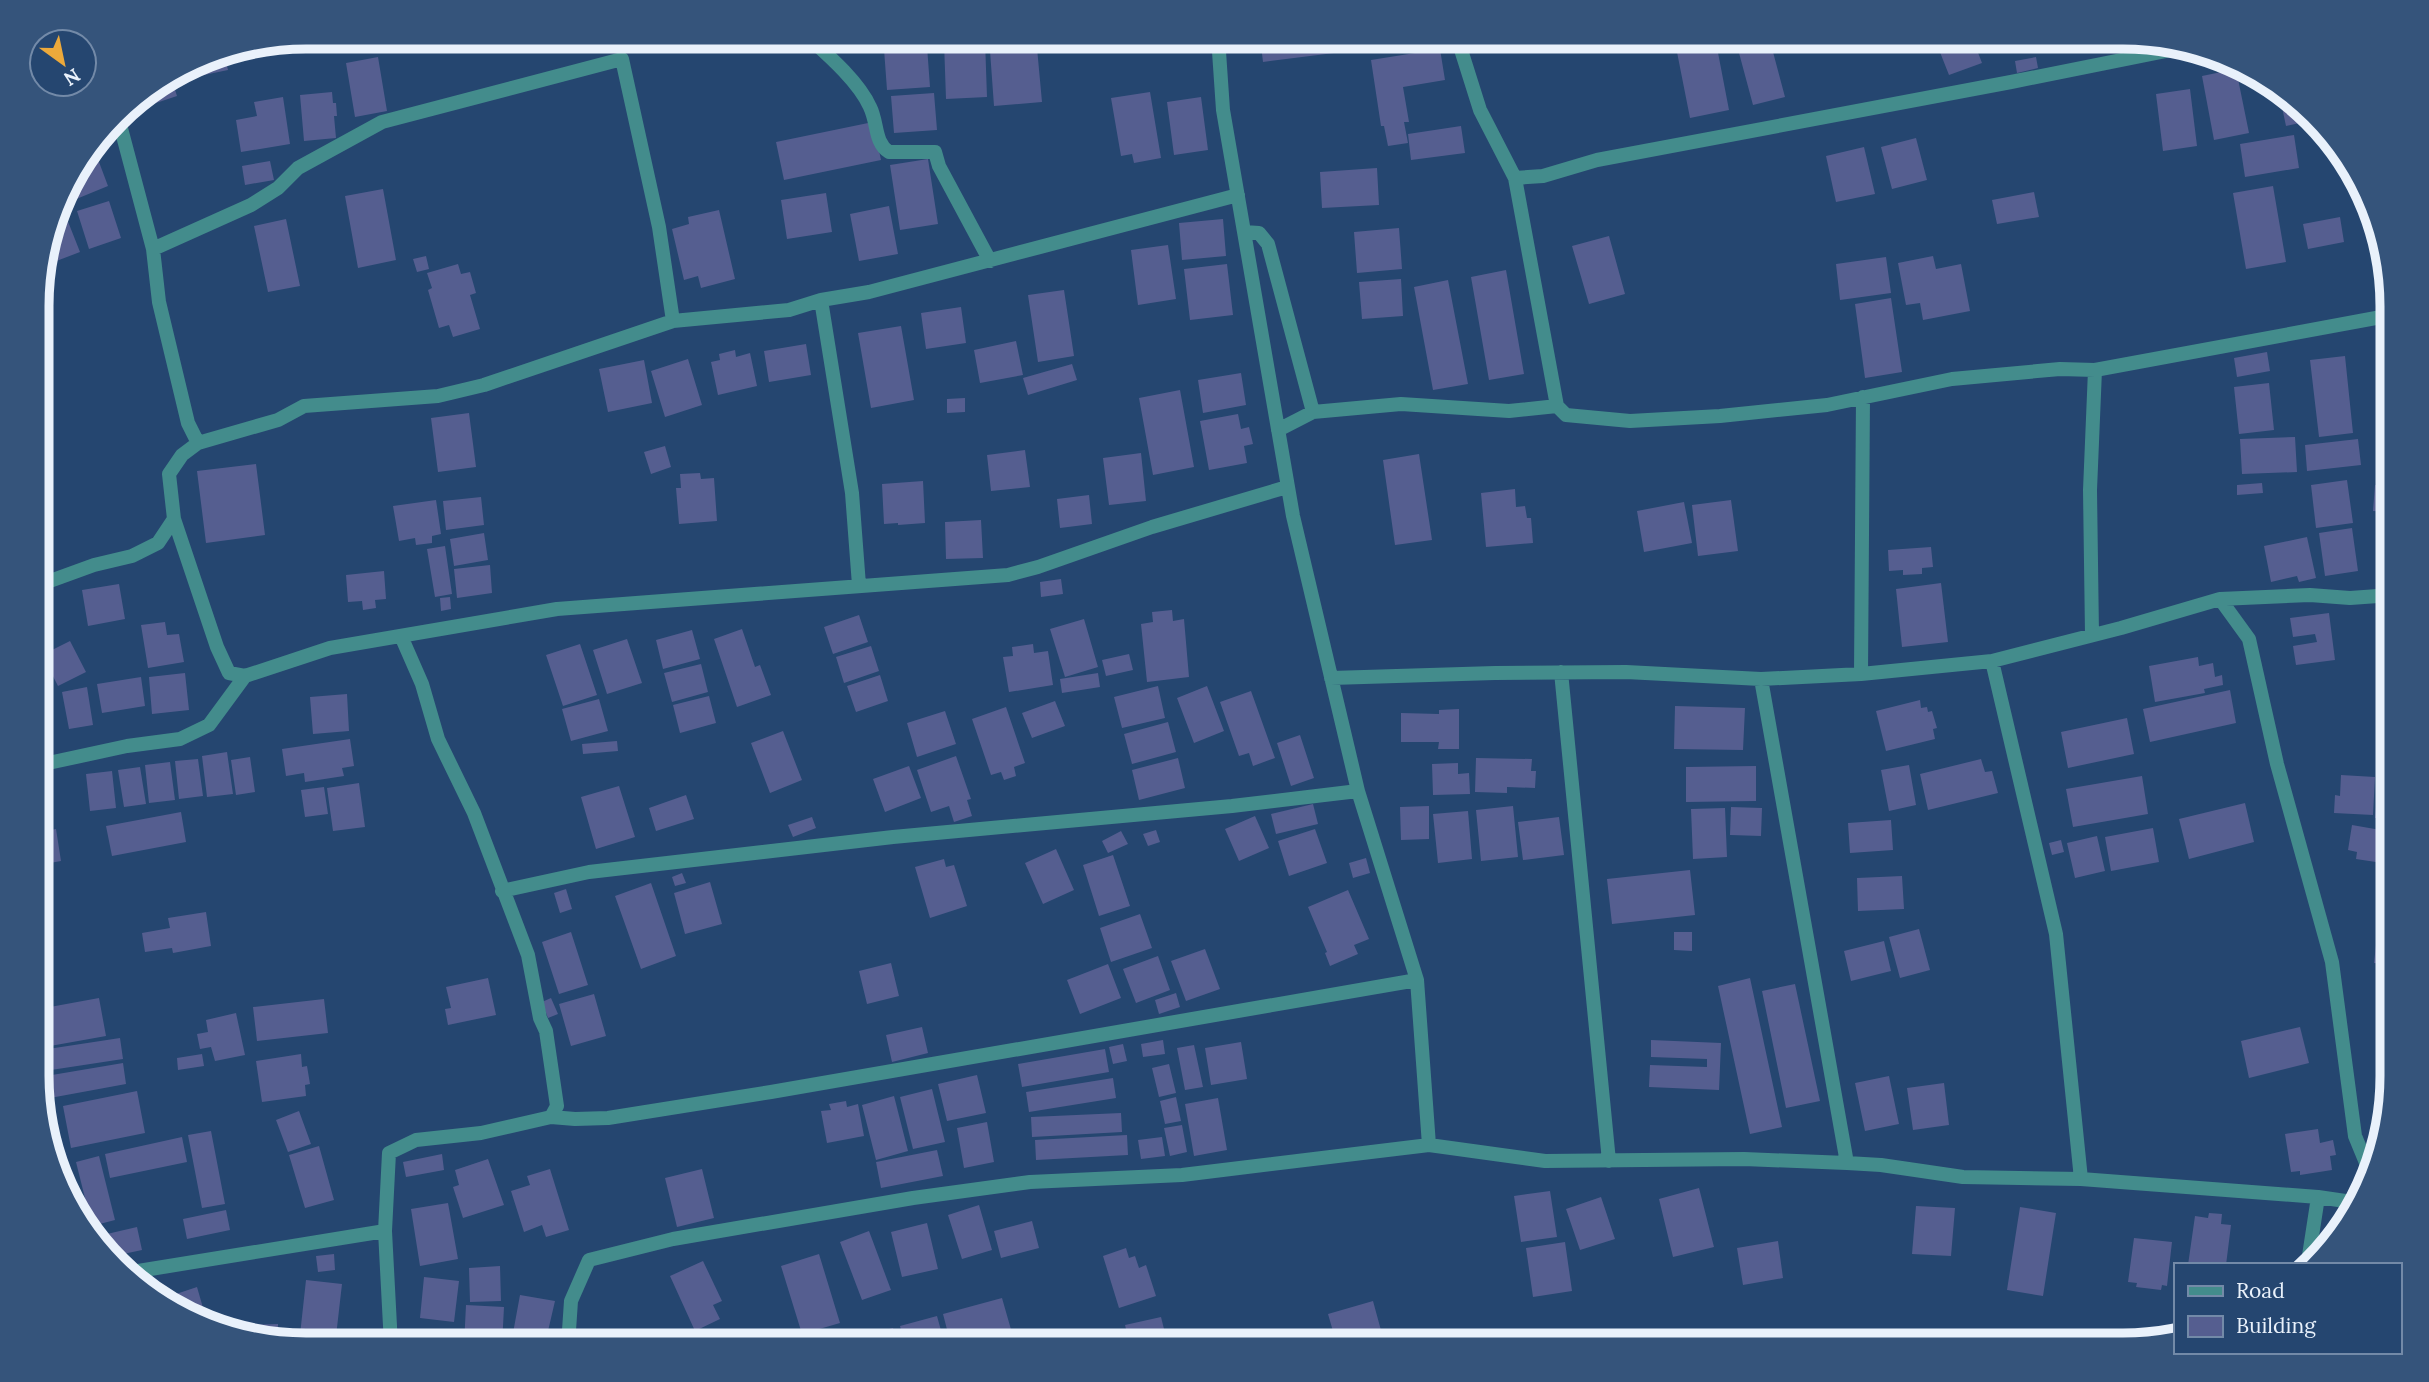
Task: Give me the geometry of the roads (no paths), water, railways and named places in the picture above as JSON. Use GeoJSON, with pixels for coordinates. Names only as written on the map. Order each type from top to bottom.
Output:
{"type":"FeatureCollection","features":[{"type":"Feature","properties":{"kind":"street"},"geometry":{"type":"LineString","coordinates":[[821,49],[839,65],[871,108],[884,149],[889,152],[935,152],[939,166],[990,261]]}},
{"type":"Feature","properties":{"kind":"street"},"geometry":{"type":"LineString","coordinates":[[1219,49],[1223,110],[1287,487],[1359,791],[1417,980],[1429,1145]]}},
{"type":"Feature","properties":{"kind":"street"},"geometry":{"type":"LineString","coordinates":[[1461,49],[1480,110],[1515,178],[1557,406],[1566,415],[1630,421],[1827,405],[1952,379],[2060,369],[2095,370],[2380,316]]}},
{"type":"Feature","properties":{"kind":"street"},"geometry":{"type":"LineString","coordinates":[[1515,178],[1543,176],[1597,160],[1985,88],[2162,52]]}},
{"type":"Feature","properties":{"kind":"street"},"geometry":{"type":"LineString","coordinates":[[153,249],[251,205],[278,188],[298,168],[382,122],[622,59],[659,227],[673,321]]}},
{"type":"Feature","properties":{"kind":"street"},"geometry":{"type":"LineString","coordinates":[[121,128],[153,249],[159,302],[188,423],[198,443]]}},
{"type":"Feature","properties":{"kind":"street"},"geometry":{"type":"LineString","coordinates":[[1238,195],[869,292],[821,300],[789,310],[673,321],[484,386],[438,396],[304,406],[278,420],[198,443],[182,455],[169,474],[174,519],[217,647],[229,673],[245,676],[330,648],[557,609],[1008,575],[1153,527],[1287,487]]}},
{"type":"Feature","properties":{"kind":"street"},"geometry":{"type":"LineString","coordinates":[[1244,232],[1259,233],[1268,244],[1313,412]]}},
{"type":"Feature","properties":{"kind":"street"},"geometry":{"type":"LineString","coordinates":[[821,300],[852,493],[859,585]]}},
{"type":"Feature","properties":{"kind":"street"},"geometry":{"type":"LineString","coordinates":[[2092,635],[2090,490],[2095,370]]}},
{"type":"Feature","properties":{"kind":"street"},"geometry":{"type":"LineString","coordinates":[[1861,674],[1863,397]]}},
{"type":"Feature","properties":{"kind":"street"},"geometry":{"type":"LineString","coordinates":[[1278,430],[1313,412],[1401,404],[1509,411],[1557,406]]}},
{"type":"Feature","properties":{"kind":"street"},"geometry":{"type":"LineString","coordinates":[[49,581],[94,565],[132,556],[158,543],[174,519]]}},
{"type":"Feature","properties":{"kind":"street"},"geometry":{"type":"LineString","coordinates":[[1331,678],[1561,672],[1626,672],[1761,679],[1861,674],[1992,661],[2220,599],[2310,595],[2350,598],[2380,596]]}},
{"type":"Feature","properties":{"kind":"street"},"geometry":{"type":"LineString","coordinates":[[2220,599],[2249,639],[2277,764],[2332,962],[2355,1136],[2365,1161]]}},
{"type":"Feature","properties":{"kind":"street"},"geometry":{"type":"LineString","coordinates":[[401,636],[422,684],[439,739],[474,813],[528,955],[540,1018],[546,1031],[557,1106],[551,1116]]}},
{"type":"Feature","properties":{"kind":"street"},"geometry":{"type":"LineString","coordinates":[[1992,661],[2056,934],[2081,1179]]}},
{"type":"Feature","properties":{"kind":"street"},"geometry":{"type":"LineString","coordinates":[[1561,672],[1609,1161]]}},
{"type":"Feature","properties":{"kind":"street"},"geometry":{"type":"LineString","coordinates":[[49,763],[180,738],[209,724],[245,676]]}},
{"type":"Feature","properties":{"kind":"street"},"geometry":{"type":"LineString","coordinates":[[1761,679],[1847,1163]]}},
{"type":"Feature","properties":{"kind":"street"},"geometry":{"type":"LineString","coordinates":[[502,891],[589,872],[893,837],[1233,806],[1359,791]]}},
{"type":"Feature","properties":{"kind":"street"},"geometry":{"type":"LineString","coordinates":[[390,1333],[386,1231],[389,1153],[416,1140],[481,1133],[551,1116],[575,1119],[608,1118],[771,1093],[1417,980]]}},
{"type":"Feature","properties":{"kind":"street"},"geometry":{"type":"LineString","coordinates":[[569,1333],[571,1301],[589,1259],[673,1238],[913,1198],[1030,1182],[1182,1175],[1429,1145],[1545,1161],[1744,1159],[1847,1163],[1881,1165],[1962,1177],[2081,1179],[2348,1202]]}},
{"type":"Feature","properties":{"kind":"street"},"geometry":{"type":"LineString","coordinates":[[2309,1253],[2318,1198]]}},
{"type":"Feature","properties":{"kind":"street"},"geometry":{"type":"LineString","coordinates":[[138,1271],[386,1231]]}}]}
